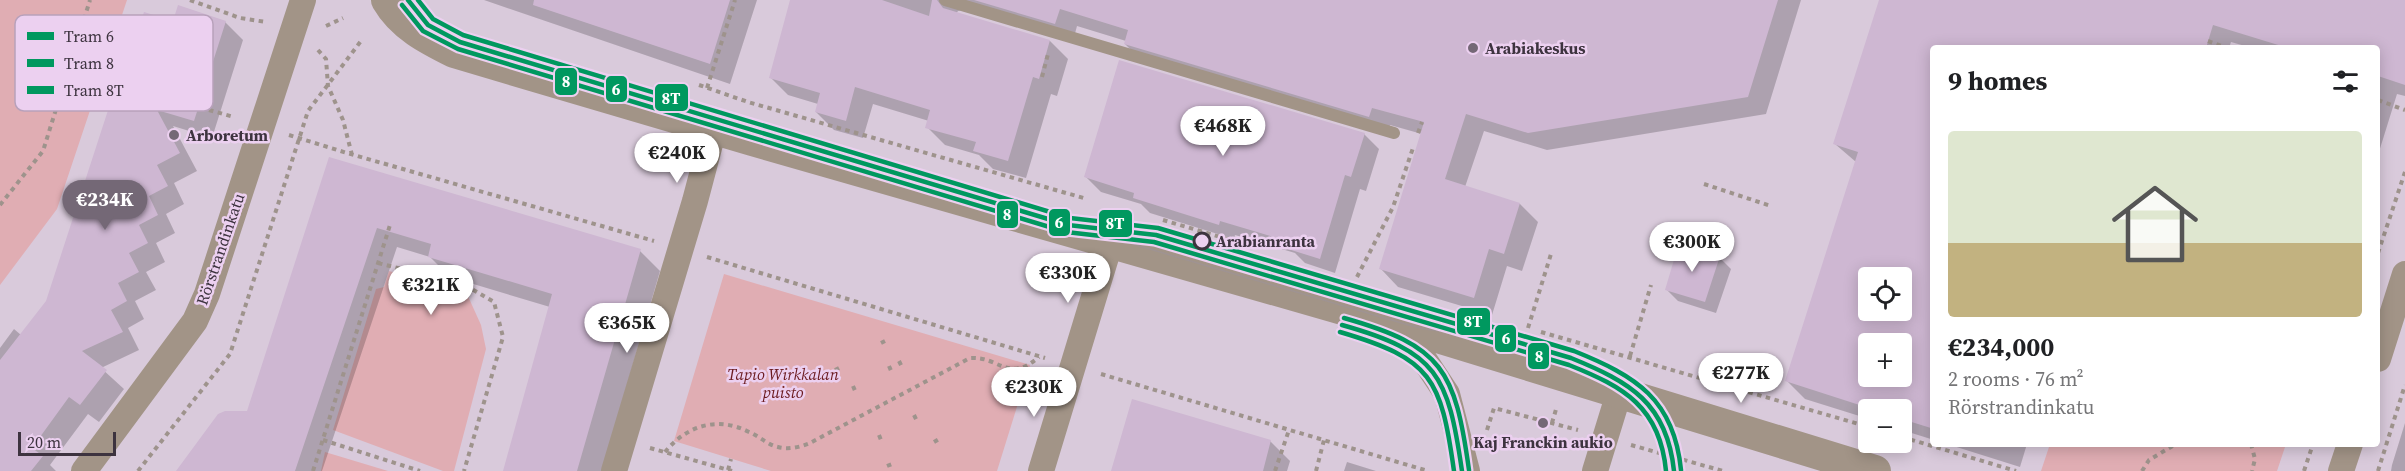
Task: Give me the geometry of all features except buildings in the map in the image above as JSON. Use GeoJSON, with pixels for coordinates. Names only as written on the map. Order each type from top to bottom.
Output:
{"type":"FeatureCollection","features":[{"type":"Feature","properties":{"kind":"street","name":"Rörstrandinkatu"},"geometry":{"type":"LineString","coordinates":[[84,471],[195,321],[207,294],[303,0]]}},
{"type":"Feature","properties":{"kind":"street"},"geometry":{"type":"LineString","coordinates":[[387,0],[394,13],[407,24],[431,41],[454,52],[1110,244],[1402,326],[1875,471]]}},
{"type":"Feature","properties":{"kind":"street"},"geometry":{"type":"LineString","coordinates":[[614,471],[714,129]]}},
{"type":"Feature","properties":{"kind":"street"},"geometry":{"type":"LineString","coordinates":[[1041,471],[1071,366],[1110,244]]}},
{"type":"Feature","properties":{"kind":"street"},"geometry":{"type":"LineString","coordinates":[[2380,353],[2405,274]]}},
{"type":"Feature","properties":{"kind":"street"},"geometry":{"type":"LineString","coordinates":[[1402,326],[1447,394],[1467,471]]}},
{"type":"Feature","properties":{"kind":"street"},"geometry":{"type":"LineString","coordinates":[[1595,471],[1619,393]]}},
{"type":"Feature","properties":{"kind":"street"},"geometry":{"type":"LineString","coordinates":[[2342,471],[2349,447]]}},
{"type":"Feature","properties":{"kind":"lane"},"geometry":{"type":"LineString","coordinates":[[945,0],[1394,134]]}},
{"type":"Feature","properties":{"kind":"path"},"geometry":{"type":"LineString","coordinates":[[85,15],[90,0]]}},
{"type":"Feature","properties":{"kind":"path"},"geometry":{"type":"LineString","coordinates":[[190,0],[240,18],[266,23],[268,15]]}},
{"type":"Feature","properties":{"kind":"path"},"geometry":{"type":"LineString","coordinates":[[707,88],[735,0]]}},
{"type":"Feature","properties":{"kind":"path"},"geometry":{"type":"LineString","coordinates":[[138,471],[230,354],[308,111],[361,41]]}},
{"type":"Feature","properties":{"kind":"path"},"geometry":{"type":"LineString","coordinates":[[2208,41],[2219,45]]}},
{"type":"Feature","properties":{"kind":"path"},"geometry":{"type":"LineString","coordinates":[[313,44],[326,59],[328,86],[343,120],[352,155]]}},
{"type":"Feature","properties":{"kind":"path"},"geometry":{"type":"LineString","coordinates":[[699,85],[748,102],[1087,199]]}},
{"type":"Feature","properties":{"kind":"path"},"geometry":{"type":"LineString","coordinates":[[2380,101],[2405,110]]}},
{"type":"Feature","properties":{"kind":"path"},"geometry":{"type":"LineString","coordinates":[[0,205],[43,151],[55,111]]}},
{"type":"Feature","properties":{"kind":"path"},"geometry":{"type":"LineString","coordinates":[[300,138],[1428,471]]}},
{"type":"Feature","properties":{"kind":"path"},"geometry":{"type":"LineString","coordinates":[[1357,277],[1393,207],[1406,167]]}},
{"type":"Feature","properties":{"kind":"path"},"geometry":{"type":"LineString","coordinates":[[2380,247],[2405,172]]}},
{"type":"Feature","properties":{"kind":"path"},"geometry":{"type":"LineString","coordinates":[[1704,184],[1771,206]]}},
{"type":"Feature","properties":{"kind":"path"},"geometry":{"type":"LineString","coordinates":[[1163,220],[1248,245]]}},
{"type":"Feature","properties":{"kind":"path"},"geometry":{"type":"LineString","coordinates":[[313,471],[390,225]]}},
{"type":"Feature","properties":{"kind":"path"},"geometry":{"type":"LineString","coordinates":[[1528,328],[1551,254]]}},
{"type":"Feature","properties":{"kind":"path"},"geometry":{"type":"LineString","coordinates":[[378,263],[465,285],[494,302],[503,337],[464,471]]}},
{"type":"Feature","properties":{"kind":"path"},"geometry":{"type":"LineString","coordinates":[[1630,356],[1651,285]]}},
{"type":"Feature","properties":{"kind":"path"},"geometry":{"type":"LineString","coordinates":[[1516,325],[1630,356],[1858,424]]}},
{"type":"Feature","properties":{"kind":"path"},"geometry":{"type":"LineString","coordinates":[[665,452],[674,441],[693,430],[722,422],[751,432],[772,445],[785,448],[799,447],[970,358],[986,359],[1000,367],[1013,369],[1030,365],[1040,357]]}},
{"type":"Feature","properties":{"kind":"path"},"geometry":{"type":"LineString","coordinates":[[899,361],[902,368]]}},
{"type":"Feature","properties":{"kind":"path"},"geometry":{"type":"LineString","coordinates":[[889,366],[892,373]]}},
{"type":"Feature","properties":{"kind":"path"},"geometry":{"type":"LineString","coordinates":[[2378,471],[2405,385]]}},
{"type":"Feature","properties":{"kind":"path"},"geometry":{"type":"LineString","coordinates":[[853,386],[856,393]]}},
{"type":"Feature","properties":{"kind":"path"},"geometry":{"type":"LineString","coordinates":[[1552,423],[1559,399]]}},
{"type":"Feature","properties":{"kind":"path"},"geometry":{"type":"LineString","coordinates":[[1485,439],[1494,408],[1723,471]]}},
{"type":"Feature","properties":{"kind":"path"},"geometry":{"type":"LineString","coordinates":[[914,415],[917,421]]}},
{"type":"Feature","properties":{"kind":"path"},"geometry":{"type":"LineString","coordinates":[[1275,471],[1289,430]]}},
{"type":"Feature","properties":{"kind":"path"},"geometry":{"type":"LineString","coordinates":[[879,435],[881,440]]}},
{"type":"Feature","properties":{"kind":"path"},"geometry":{"type":"LineString","coordinates":[[322,440],[420,471]]}},
{"type":"Feature","properties":{"kind":"path"},"geometry":{"type":"LineString","coordinates":[[624,440],[730,471],[731,459]]}},
{"type":"Feature","properties":{"kind":"path"},"geometry":{"type":"LineString","coordinates":[[1316,471],[1324,440]]}},
{"type":"Feature","properties":{"kind":"path"},"geometry":{"type":"LineString","coordinates":[[1912,440],[1930,445]]}},
{"type":"Feature","properties":{"kind":"path"},"geometry":{"type":"LineString","coordinates":[[1936,447],[2016,471]]}},
{"type":"Feature","properties":{"kind":"path"},"geometry":{"type":"LineString","coordinates":[[2142,471],[2149,460],[2171,447]]}},
{"type":"Feature","properties":{"kind":"path"},"geometry":{"type":"LineString","coordinates":[[2252,447],[2255,459],[2252,471]]}},
{"type":"Feature","properties":{"kind":"path"},"geometry":{"type":"LineString","coordinates":[[2304,471],[2312,447]]}},
{"type":"Feature","properties":{"kind":"path"},"geometry":{"type":"LineString","coordinates":[[402,471],[403,465]]}},
{"type":"Feature","properties":{"kind":"green space"},"geometry":{"type":"Polygon","coordinates":[[[0,0],[127,0],[122,15],[15,15],[15,111],[90,111],[57,209],[0,285],[0,0]]]}},
{"type":"Feature","properties":{"kind":"green space"},"geometry":{"type":"Polygon","coordinates":[[[389,271],[467,294],[481,325],[486,349],[454,471],[443,471],[333,430],[376,289],[384,287],[389,271]]]}},
{"type":"Feature","properties":{"kind":"green space","name":"Tapio Wirkkalan puisto"},"geometry":{"type":"Polygon","coordinates":[[[724,274],[1030,365],[997,471],[771,471],[674,441],[724,274]]]}},
{"type":"Feature","properties":{"kind":"green space"},"geometry":{"type":"Polygon","coordinates":[[[2049,447],[2285,447],[2277,471],[2041,471],[2049,447]]]}},
{"type":"Feature","properties":{"kind":"green space"},"geometry":{"type":"Polygon","coordinates":[[[325,452],[388,471],[321,471],[325,452]]]}},
{"type":"Feature","properties":{"kind":"tram line","name":"6"},"geometry":{"type":"LineString","coordinates":[[408,0],[428,25],[460,42],[1068,225],[1156,235],[1571,358],[1611,376],[1642,398],[1654,412],[1663,428],[1670,448],[1674,471]]}},
{"type":"Feature","properties":{"kind":"tram line","name":"8T"},"geometry":{"type":"LineString","coordinates":[[418,0],[433,19],[463,35],[1070,218],[1158,228],[1574,351],[1616,370],[1648,393],[1670,425],[1677,446],[1681,470]]}},
{"type":"Feature","properties":{"kind":"tram line","name":"8"},"geometry":{"type":"LineString","coordinates":[[402,5],[423,31],[458,49],[1066,232],[1154,242],[1569,365],[1607,382],[1636,402],[1656,431],[1666,471]]}},
{"type":"Feature","properties":{"kind":"tram line"},"geometry":{"type":"LineString","coordinates":[[1068,225],[1405,324],[1517,342]]}},
{"type":"Feature","properties":{"kind":"tram line","name":"8T"},"geometry":{"type":"LineString","coordinates":[[1344,318],[1377,328],[1403,340],[1423,352],[1438,367],[1449,385],[1457,408],[1469,470]]}},
{"type":"Feature","properties":{"kind":"tram line","name":"6"},"geometry":{"type":"LineString","coordinates":[[1342,325],[1399,346],[1418,358],[1433,372],[1451,411],[1462,471]]}},
{"type":"Feature","properties":{"kind":"tram line","name":"8"},"geometry":{"type":"LineString","coordinates":[[1340,332],[1395,352],[1413,363],[1427,377],[1444,414],[1454,471]]}},
{"type":"Feature","properties":{"kind":"place","name":"Arabiakeskus"},"geometry":{"type":"Point","coordinates":[1473,48]}},
{"type":"Feature","properties":{"kind":"place","name":"Arboretum"},"geometry":{"type":"Point","coordinates":[174,135]}},
{"type":"Feature","properties":{"kind":"place","name":"Arabianranta"},"geometry":{"type":"Point","coordinates":[1202,241]}},
{"type":"Feature","properties":{"kind":"place","name":"Kaj Franckin aukio"},"geometry":{"type":"Point","coordinates":[1543,423]}}]}
